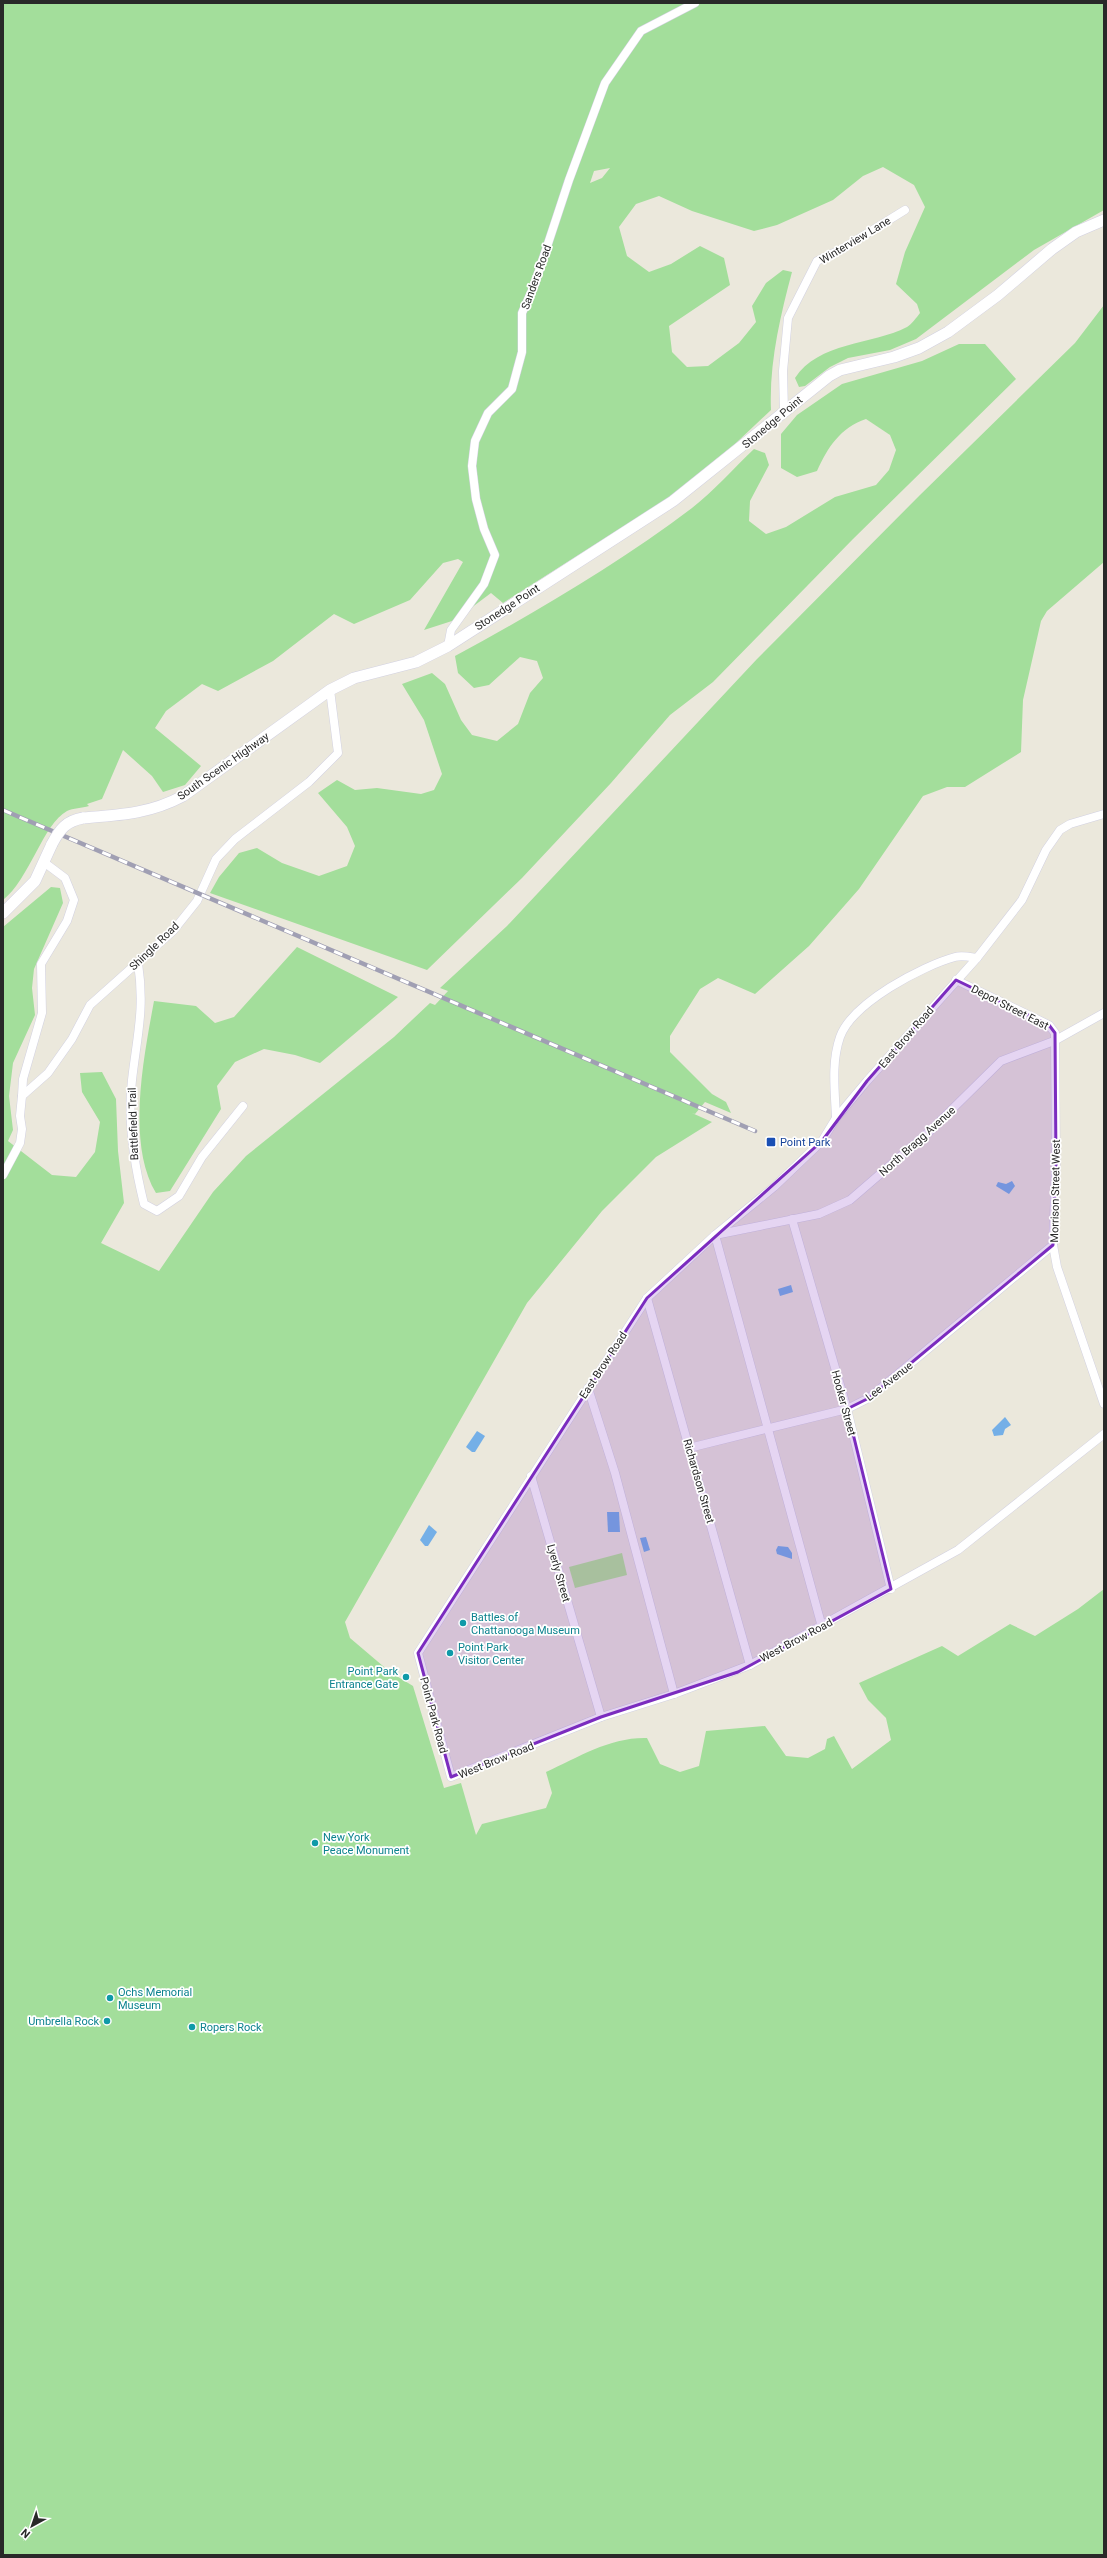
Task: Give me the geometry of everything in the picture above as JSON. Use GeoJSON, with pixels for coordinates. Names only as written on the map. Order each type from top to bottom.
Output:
{"type":"FeatureCollection","features":[{"type":"Feature","properties":{"kind":"main road","name":"Stonedge Point"},"geometry":{"type":"LineString","coordinates":[[448,646],[673,501],[818,384],[840,370],[894,358],[919,348],[948,332],[998,295],[1052,249],[1076,232],[1104,220]]}},
{"type":"Feature","properties":{"kind":"main road","name":"South Scenic Highway"},"geometry":{"type":"LineString","coordinates":[[3,913],[35,881],[61,828],[72,820],[127,814],[160,808],[172,802],[330,690],[354,678],[416,662],[448,646]]}},
{"type":"Feature","properties":{"kind":"street","name":"Sanders Road"},"geometry":{"type":"LineString","coordinates":[[448,646],[451,630],[484,584],[495,555],[484,529],[476,499],[472,466],[475,441],[488,413],[512,389],[522,352],[522,313],[534,286],[569,180],[605,83],[641,31],[695,3]]}},
{"type":"Feature","properties":{"kind":"street","name":"Winterview Lane"},"geometry":{"type":"LineString","coordinates":[[784,412],[782,371],[788,318],[817,261],[842,249],[905,210]]}},
{"type":"Feature","properties":{"kind":"street","name":"Shingle Road"},"geometry":{"type":"LineString","coordinates":[[22,1096],[48,1073],[72,1039],[90,1005],[173,931],[197,901],[216,859],[235,839],[309,782],[338,752],[330,690]]}},
{"type":"Feature","properties":{"kind":"street","name":"East Brow Road"},"geometry":{"type":"LineString","coordinates":[[418,1653],[647,1298],[715,1236],[774,1187],[822,1141],[836,1118],[956,980],[977,958],[1026,894],[1054,837],[1070,824],[1104,814]]}},
{"type":"Feature","properties":{"kind":"street"},"geometry":{"type":"LineString","coordinates":[[3,1175],[20,1143],[22,1129],[20,1116],[23,1079],[42,1013],[41,964],[67,920],[74,900],[65,878],[45,862]]}},
{"type":"Feature","properties":{"kind":"street"},"geometry":{"type":"LineString","coordinates":[[836,1118],[834,1084],[835,1053],[846,1025],[858,1012],[895,985],[931,965],[957,956],[977,958]]}},
{"type":"Feature","properties":{"kind":"street","name":"Battlefield Trail"},"geometry":{"type":"LineString","coordinates":[[138,963],[142,989],[140,1030],[132,1081],[131,1136],[134,1166],[144,1204],[157,1211],[179,1196],[202,1157],[243,1106]]}},
{"type":"Feature","properties":{"kind":"street","name":"Depot Street East"},"geometry":{"type":"LineString","coordinates":[[956,980],[1049,1025],[1054,1033],[1054,1041]]}},
{"type":"Feature","properties":{"kind":"street","name":"North Bragg Avenue"},"geometry":{"type":"LineString","coordinates":[[715,1236],[819,1214],[850,1200],[930,1131],[1001,1061],[1054,1041],[1104,1012]]}},
{"type":"Feature","properties":{"kind":"street","name":"Morrison Street West"},"geometry":{"type":"LineString","coordinates":[[1054,1041],[1056,1164],[1053,1245],[1057,1267],[1104,1404]]}},
{"type":"Feature","properties":{"kind":"street","name":"Hooker Street"},"geometry":{"type":"LineString","coordinates":[[792,1219],[847,1409],[891,1589]]}},
{"type":"Feature","properties":{"kind":"street"},"geometry":{"type":"LineString","coordinates":[[715,1236],[822,1627]]}},
{"type":"Feature","properties":{"kind":"street","name":"Lee Avenue"},"geometry":{"type":"LineString","coordinates":[[689,1448],[767,1430],[847,1409],[875,1394],[1053,1245]]}},
{"type":"Feature","properties":{"kind":"street","name":"Richardson Street"},"geometry":{"type":"LineString","coordinates":[[647,1298],[750,1665]]}},
{"type":"Feature","properties":{"kind":"street"},"geometry":{"type":"LineString","coordinates":[[588,1388],[615,1473],[674,1694]]}},
{"type":"Feature","properties":{"kind":"street","name":"West Brow Road"},"geometry":{"type":"LineString","coordinates":[[451,1777],[602,1717],[674,1694],[750,1665],[891,1589],[969,1543],[1104,1434]]}},
{"type":"Feature","properties":{"kind":"street","name":"Lyerly Street"},"geometry":{"type":"LineString","coordinates":[[531,1476],[602,1717]]}},
{"type":"Feature","properties":{"kind":"street","name":"Point Park Road"},"geometry":{"type":"LineString","coordinates":[[418,1653],[451,1777]]}},
{"type":"Feature","properties":{"kind":"highlighted area"},"geometry":{"type":"Polygon","coordinates":[[[956,980],[1049,1025],[1055,1033],[1056,1164],[1053,1245],[869,1398],[847,1409],[891,1589],[738,1672],[601,1717],[451,1777],[418,1653],[647,1298],[822,1141],[867,1081],[956,980]]]}},
{"type":"Feature","properties":{"kind":"green space"},"geometry":{"type":"Polygon","coordinates":[[[3,3],[1104,3],[1104,210],[1034,250],[916,339],[890,350],[848,358],[830,367],[805,386],[799,387],[795,378],[805,366],[817,357],[846,346],[893,333],[907,327],[920,313],[917,304],[896,284],[905,252],[925,207],[914,185],[883,167],[863,176],[833,200],[777,225],[754,231],[692,211],[659,196],[636,204],[619,227],[627,256],[649,272],[671,264],[700,246],[724,258],[730,285],[669,326],[672,352],[687,367],[708,366],[739,343],[756,322],[752,306],[766,283],[783,270],[792,272],[776,341],[772,375],[771,410],[736,443],[668,498],[503,603],[491,593],[455,620],[424,630],[463,562],[458,559],[443,563],[410,600],[354,624],[334,614],[273,661],[218,691],[202,684],[166,711],[155,728],[201,766],[185,785],[163,792],[152,776],[123,750],[102,799],[87,804],[89,806],[67,811],[58,818],[43,840],[21,879],[3,900],[3,3]],[[610,168],[594,171],[590,183],[602,178],[610,168]]]}},
{"type":"Feature","properties":{"kind":"green space"},"geometry":{"type":"Polygon","coordinates":[[[1104,305],[1104,562],[1047,611],[1041,621],[1023,700],[1021,752],[965,787],[947,787],[923,796],[859,889],[809,946],[755,994],[718,978],[700,989],[670,1036],[670,1052],[712,1094],[726,1102],[731,1113],[705,1102],[695,1114],[692,1113],[712,1122],[656,1157],[602,1211],[527,1303],[345,1622],[350,1638],[390,1672],[413,1686],[444,1788],[461,1783],[476,1835],[482,1824],[546,1808],[552,1793],[546,1772],[583,1754],[607,1744],[620,1741],[647,1738],[660,1764],[680,1772],[699,1766],[706,1731],[765,1726],[786,1756],[808,1758],[825,1749],[827,1739],[834,1736],[852,1769],[891,1740],[886,1718],[868,1700],[859,1683],[942,1646],[958,1656],[1010,1624],[1035,1636],[1078,1609],[1104,1589],[1104,2555],[3,2555],[3,927],[51,887],[60,888],[63,903],[34,969],[32,988],[35,1015],[13,1063],[9,1096],[13,1130],[8,1141],[52,1175],[76,1177],[95,1152],[100,1122],[82,1092],[80,1073],[102,1072],[116,1099],[118,1151],[124,1203],[101,1243],[159,1271],[213,1192],[246,1156],[394,1037],[430,1003],[435,1005],[448,991],[440,988],[507,926],[757,659],[920,495],[1075,343],[1104,305]]]}},
{"type":"Feature","properties":{"kind":"green space"},"geometry":{"type":"Polygon","coordinates":[[[959,344],[985,344],[1016,379],[853,539],[713,682],[670,715],[611,783],[522,878],[427,970],[210,893],[219,877],[239,853],[257,848],[282,863],[319,876],[347,866],[355,846],[347,827],[318,793],[337,780],[355,790],[377,788],[421,794],[434,790],[442,774],[424,720],[402,684],[432,673],[445,684],[461,720],[472,735],[497,741],[518,724],[530,693],[543,678],[537,661],[520,657],[489,685],[474,688],[458,673],[455,656],[546,605],[606,568],[664,529],[692,508],[716,487],[754,449],[765,453],[769,465],[750,501],[749,521],[766,534],[786,527],[835,497],[876,485],[889,470],[896,450],[890,435],[866,419],[849,428],[836,439],[830,446],[817,471],[797,477],[781,468],[781,434],[797,415],[842,384],[922,361],[959,344]]]}},
{"type":"Feature","properties":{"kind":"green space"},"geometry":{"type":"Polygon","coordinates":[[[297,947],[398,997],[320,1063],[295,1055],[264,1049],[235,1062],[217,1086],[221,1109],[170,1191],[156,1193],[147,1173],[142,1150],[140,1125],[142,1073],[154,1001],[196,1006],[215,1023],[234,1017],[297,947]]]}},
{"type":"Feature","properties":{"kind":"green space"},"geometry":{"type":"Polygon","coordinates":[[[622,1553],[627,1575],[575,1588],[569,1567],[622,1553]]]}},
{"type":"Feature","properties":{"kind":"water"},"geometry":{"type":"Polygon","coordinates":[[[1012,1181],[1015,1186],[1009,1194],[996,1186],[998,1182],[1006,1184],[1012,1181]]]}},
{"type":"Feature","properties":{"kind":"water"},"geometry":{"type":"Polygon","coordinates":[[[791,1285],[793,1292],[780,1296],[778,1289],[791,1285]]]}},
{"type":"Feature","properties":{"kind":"water"},"geometry":{"type":"Polygon","coordinates":[[[1005,1417],[1011,1425],[1005,1429],[1003,1435],[994,1436],[992,1430],[1005,1417]]]}},
{"type":"Feature","properties":{"kind":"water"},"geometry":{"type":"Polygon","coordinates":[[[477,1431],[485,1436],[475,1452],[472,1452],[466,1447],[477,1431]]]}},
{"type":"Feature","properties":{"kind":"water"},"geometry":{"type":"Polygon","coordinates":[[[607,1512],[619,1512],[620,1532],[608,1532],[607,1512]]]}},
{"type":"Feature","properties":{"kind":"water"},"geometry":{"type":"Polygon","coordinates":[[[429,1525],[437,1532],[428,1546],[425,1546],[420,1540],[429,1525]]]}},
{"type":"Feature","properties":{"kind":"water"},"geometry":{"type":"Polygon","coordinates":[[[646,1537],[650,1550],[644,1552],[640,1538],[646,1537]]]}},
{"type":"Feature","properties":{"kind":"water"},"geometry":{"type":"Polygon","coordinates":[[[778,1546],[788,1547],[792,1553],[792,1559],[777,1554],[776,1550],[778,1546]]]}},
{"type":"Feature","properties":{"kind":"railway"},"geometry":{"type":"LineString","coordinates":[[3,810],[755,1131]]}},
{"type":"Feature","properties":{"kind":"place","name":"Point Park"},"geometry":{"type":"Point","coordinates":[771,1142]}},
{"type":"Feature","properties":{"kind":"place","name":"Battles of Chattanooga Museum"},"geometry":{"type":"Point","coordinates":[463,1623]}},
{"type":"Feature","properties":{"kind":"place","name":"Point Park Visitor Center"},"geometry":{"type":"Point","coordinates":[450,1653]}},
{"type":"Feature","properties":{"kind":"place","name":"Point Park Entrance Gate"},"geometry":{"type":"Point","coordinates":[406,1677]}},
{"type":"Feature","properties":{"kind":"place","name":"New York Peace Monument"},"geometry":{"type":"Point","coordinates":[315,1843]}},
{"type":"Feature","properties":{"kind":"place","name":"Ochs Memorial Museum"},"geometry":{"type":"Point","coordinates":[110,1998]}},
{"type":"Feature","properties":{"kind":"place","name":"Umbrella Rock"},"geometry":{"type":"Point","coordinates":[107,2021]}},
{"type":"Feature","properties":{"kind":"place","name":"Ropers Rock"},"geometry":{"type":"Point","coordinates":[192,2027]}}]}
